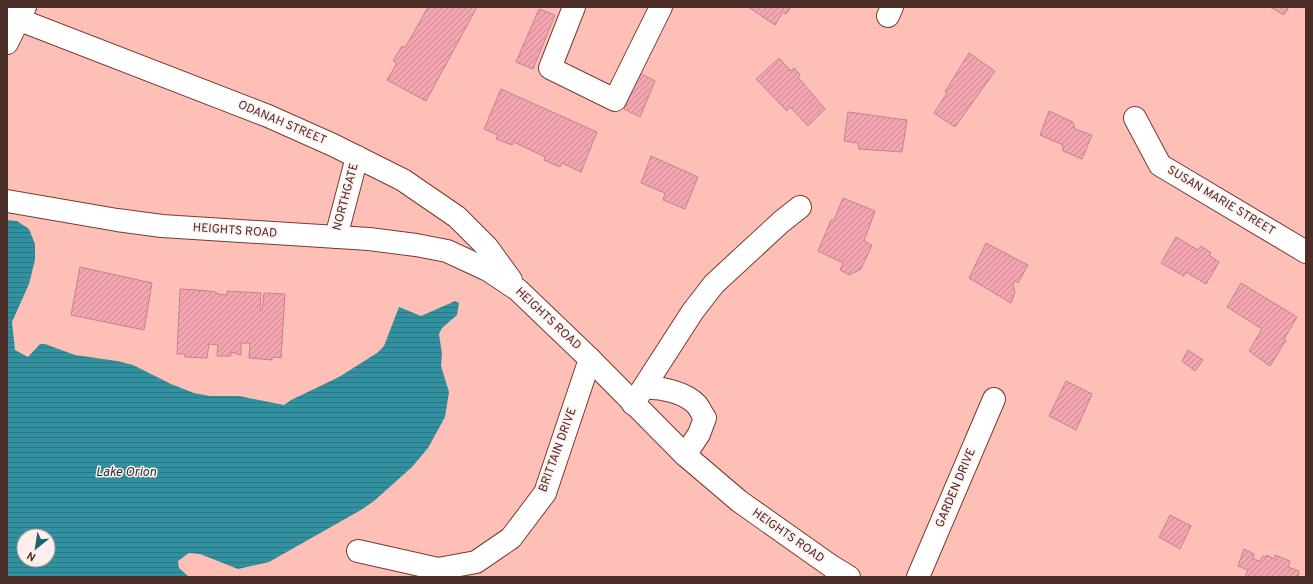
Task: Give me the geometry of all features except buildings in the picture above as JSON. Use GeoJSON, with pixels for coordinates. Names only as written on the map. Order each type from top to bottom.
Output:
{"type":"FeatureCollection","features":[{"type":"Feature","properties":{"kind":"street"},"geometry":{"type":"LineString","coordinates":[[574,7],[550,68],[615,100],[661,7]]}},
{"type":"Feature","properties":{"kind":"street"},"geometry":{"type":"LineString","coordinates":[[7,43],[17,14]]}},
{"type":"Feature","properties":{"kind":"street","name":"ODANAH STREET"},"geometry":{"type":"LineString","coordinates":[[17,14],[268,116],[403,180],[457,217],[487,247],[518,290]]}},
{"type":"Feature","properties":{"kind":"street","name":"SUSAN MARIE STREET"},"geometry":{"type":"LineString","coordinates":[[1135,118],[1160,165],[1306,252]]}},
{"type":"Feature","properties":{"kind":"street","name":"NORTHGATE"},"geometry":{"type":"LineString","coordinates":[[336,237],[357,157]]}},
{"type":"Feature","properties":{"kind":"street","name":"HEIGHTS ROAD"},"geometry":{"type":"LineString","coordinates":[[7,201],[117,220],[162,226],[336,237],[416,245],[447,251],[488,270],[518,290],[590,359],[639,396],[685,455],[739,501],[830,572],[850,577]]}},
{"type":"Feature","properties":{"kind":"street"},"geometry":{"type":"LineString","coordinates":[[639,396],[693,311],[714,284],[781,222],[800,207]]}},
{"type":"Feature","properties":{"kind":"street","name":"BRITTAIN DRIVE"},"geometry":{"type":"LineString","coordinates":[[358,551],[438,569],[476,562],[511,538],[545,493],[590,359]]}},
{"type":"Feature","properties":{"kind":"street"},"geometry":{"type":"LineString","coordinates":[[639,396],[657,387],[674,392],[696,404],[705,418],[699,434],[685,455]]}},
{"type":"Feature","properties":{"kind":"street","name":"GARDEN DRIVE"},"geometry":{"type":"LineString","coordinates":[[918,577],[994,399]]}},
{"type":"Feature","properties":{"kind":"water","name":"Lake Orion"},"geometry":{"type":"Polygon","coordinates":[[[7,220],[17,221],[29,229],[35,244],[35,260],[29,284],[12,322],[15,350],[28,357],[40,344],[45,344],[75,355],[117,361],[133,365],[171,384],[194,393],[210,396],[239,396],[284,405],[291,400],[339,377],[377,353],[384,346],[399,307],[421,316],[455,301],[459,303],[457,315],[442,328],[439,334],[442,354],[441,366],[449,392],[445,417],[428,448],[412,467],[374,501],[361,510],[269,562],[238,569],[200,554],[189,553],[178,561],[179,568],[189,577],[7,577],[7,220]]]}}]}
